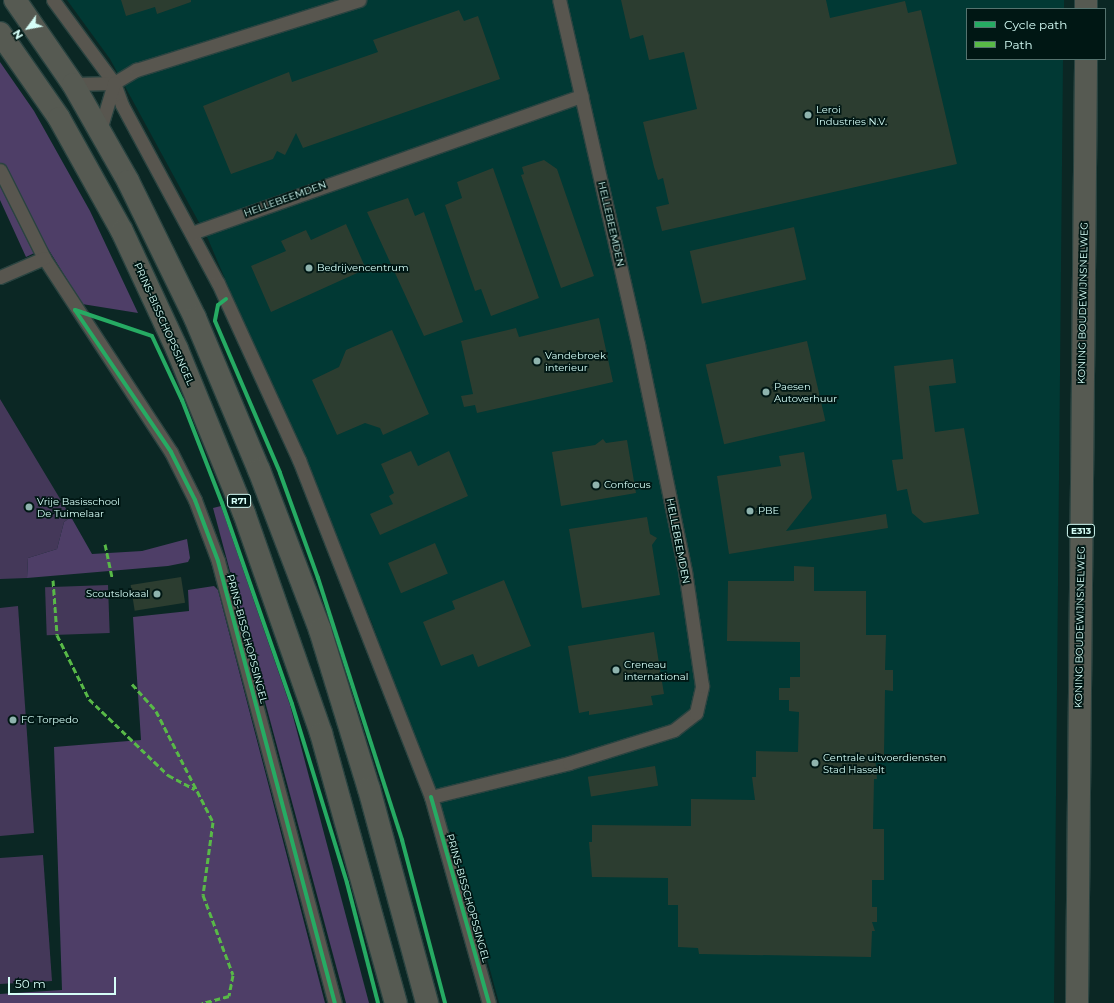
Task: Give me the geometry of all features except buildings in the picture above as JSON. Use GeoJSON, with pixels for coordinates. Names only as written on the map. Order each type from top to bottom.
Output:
{"type":"FeatureCollection","features":[{"type":"Feature","properties":{"kind":"highway"},"geometry":{"type":"LineString","coordinates":[[15,0],[73,84],[100,130],[195,318],[260,470],[314,615],[369,789],[427,1003]]}},
{"type":"Feature","properties":{"kind":"highway","name":"PRINS-BISSCHOPSSINGEL"},"geometry":{"type":"LineString","coordinates":[[0,33],[59,118],[122,231],[177,349],[238,499],[321,733],[396,1003]]}},
{"type":"Feature","properties":{"kind":"highway","name":"KONING BOUDEWIJNSNELWEG"},"geometry":{"type":"LineString","coordinates":[[1077,1003],[1086,60]]}},
{"type":"Feature","properties":{"kind":"street","name":"PRINS-BISSCHOPSSINGEL"},"geometry":{"type":"LineString","coordinates":[[53,0],[114,83],[122,106],[192,233],[299,460],[430,797],[489,1003]]}},
{"type":"Feature","properties":{"kind":"street"},"geometry":{"type":"LineString","coordinates":[[73,84],[114,83],[136,70],[360,0]]}},
{"type":"Feature","properties":{"kind":"street","name":"HELLEBEEMDEN"},"geometry":{"type":"LineString","coordinates":[[430,797],[569,763],[674,730],[696,713],[702,686],[684,564],[582,96],[559,0]]}},
{"type":"Feature","properties":{"kind":"street"},"geometry":{"type":"LineString","coordinates":[[100,130],[114,83]]}},
{"type":"Feature","properties":{"kind":"street","name":"HELLEBEEMDEN"},"geometry":{"type":"LineString","coordinates":[[192,233],[582,96]]}},
{"type":"Feature","properties":{"kind":"street","name":"PRINS-BISSCHOPSSINGEL"},"geometry":{"type":"LineString","coordinates":[[0,170],[44,258],[171,452],[195,500],[218,561],[334,1003]]}},
{"type":"Feature","properties":{"kind":"street"},"geometry":{"type":"LineString","coordinates":[[0,277],[44,258]]}},
{"type":"Feature","properties":{"kind":"shaded area"},"geometry":{"type":"Polygon","coordinates":[[[67,0],[1064,0],[1064,8],[966,8],[966,60],[1063,60],[1054,1003],[499,1003],[482,940],[372,623],[208,239],[110,59],[67,0]]]}},
{"type":"Feature","properties":{"kind":"shaded area"},"geometry":{"type":"Polygon","coordinates":[[[0,62],[34,111],[90,211],[138,313],[82,304],[47,247],[26,257],[0,200],[0,62]]]}},
{"type":"Feature","properties":{"kind":"shaded area","name":"Vrije Basisschool De Tuimelaar"},"geometry":{"type":"Polygon","coordinates":[[[0,399],[71,517],[64,522],[57,549],[28,558],[27,578],[0,579],[0,399]]]}},
{"type":"Feature","properties":{"kind":"shaded area"},"geometry":{"type":"Polygon","coordinates":[[[221,506],[290,705],[369,1003],[346,1003],[213,508],[221,506]]]}},
{"type":"Feature","properties":{"kind":"shaded area"},"geometry":{"type":"Polygon","coordinates":[[[71,517],[92,554],[142,551],[187,539],[190,558],[188,562],[168,566],[27,578],[28,558],[57,549],[64,522],[71,517]]]}},
{"type":"Feature","properties":{"kind":"shaded area"},"geometry":{"type":"Polygon","coordinates":[[[108,585],[110,633],[47,635],[45,587],[108,585]]]}},
{"type":"Feature","properties":{"kind":"shaded area"},"geometry":{"type":"Polygon","coordinates":[[[214,586],[218,590],[325,1003],[0,1003],[0,994],[62,990],[54,747],[141,740],[133,617],[189,611],[188,590],[214,586]]]}},
{"type":"Feature","properties":{"kind":"shaded area","name":"FC Torpedo"},"geometry":{"type":"Polygon","coordinates":[[[18,606],[34,833],[0,836],[0,608],[18,606]]]}},
{"type":"Feature","properties":{"kind":"shaded area"},"geometry":{"type":"Polygon","coordinates":[[[43,855],[52,981],[0,984],[0,858],[43,855]]]}},
{"type":"Feature","properties":{"kind":"marked path"},"geometry":{"type":"LineString","coordinates":[[105,544],[112,578]]}},
{"type":"Feature","properties":{"kind":"marked path"},"geometry":{"type":"LineString","coordinates":[[53,580],[57,635],[89,699],[168,775],[194,789]]}},
{"type":"Feature","properties":{"kind":"marked path"},"geometry":{"type":"LineString","coordinates":[[132,684],[156,711],[213,822],[203,895],[233,975],[229,996],[202,1003]]}},
{"type":"Feature","properties":{"kind":"cycle path"},"geometry":{"type":"LineString","coordinates":[[226,299],[218,305],[215,321],[280,473],[318,578],[402,840],[445,1003]]}},
{"type":"Feature","properties":{"kind":"cycle path"},"geometry":{"type":"LineString","coordinates":[[75,310],[152,336],[182,400],[222,503],[292,704],[347,883],[378,1003]]}},
{"type":"Feature","properties":{"kind":"cycle path"},"geometry":{"type":"LineString","coordinates":[[75,310],[171,452],[195,500],[218,561],[335,1003]]}},
{"type":"Feature","properties":{"kind":"cycle path"},"geometry":{"type":"LineString","coordinates":[[431,797],[489,1003]]}},
{"type":"Feature","properties":{"kind":"place","name":"Leroi Industries N.V."},"geometry":{"type":"Point","coordinates":[808,115]}},
{"type":"Feature","properties":{"kind":"place","name":"Bedrijvencentrum"},"geometry":{"type":"Point","coordinates":[309,268]}},
{"type":"Feature","properties":{"kind":"place","name":"Vandebroek interieur"},"geometry":{"type":"Point","coordinates":[537,361]}},
{"type":"Feature","properties":{"kind":"place","name":"Paesen Autoverhuur"},"geometry":{"type":"Point","coordinates":[766,392]}},
{"type":"Feature","properties":{"kind":"place","name":"Confocus"},"geometry":{"type":"Point","coordinates":[596,485]}},
{"type":"Feature","properties":{"kind":"place","name":"Vrije Basisschool De Tuimelaar"},"geometry":{"type":"Point","coordinates":[29,507]}},
{"type":"Feature","properties":{"kind":"place","name":"PBE"},"geometry":{"type":"Point","coordinates":[750,511]}},
{"type":"Feature","properties":{"kind":"place","name":"Scoutslokaal"},"geometry":{"type":"Point","coordinates":[157,594]}},
{"type":"Feature","properties":{"kind":"place","name":"Creneau international"},"geometry":{"type":"Point","coordinates":[616,670]}},
{"type":"Feature","properties":{"kind":"place","name":"FC Torpedo"},"geometry":{"type":"Point","coordinates":[13,720]}},
{"type":"Feature","properties":{"kind":"place","name":"Centrale uitvoerdiensten Stad Hasselt"},"geometry":{"type":"Point","coordinates":[815,763]}}]}
